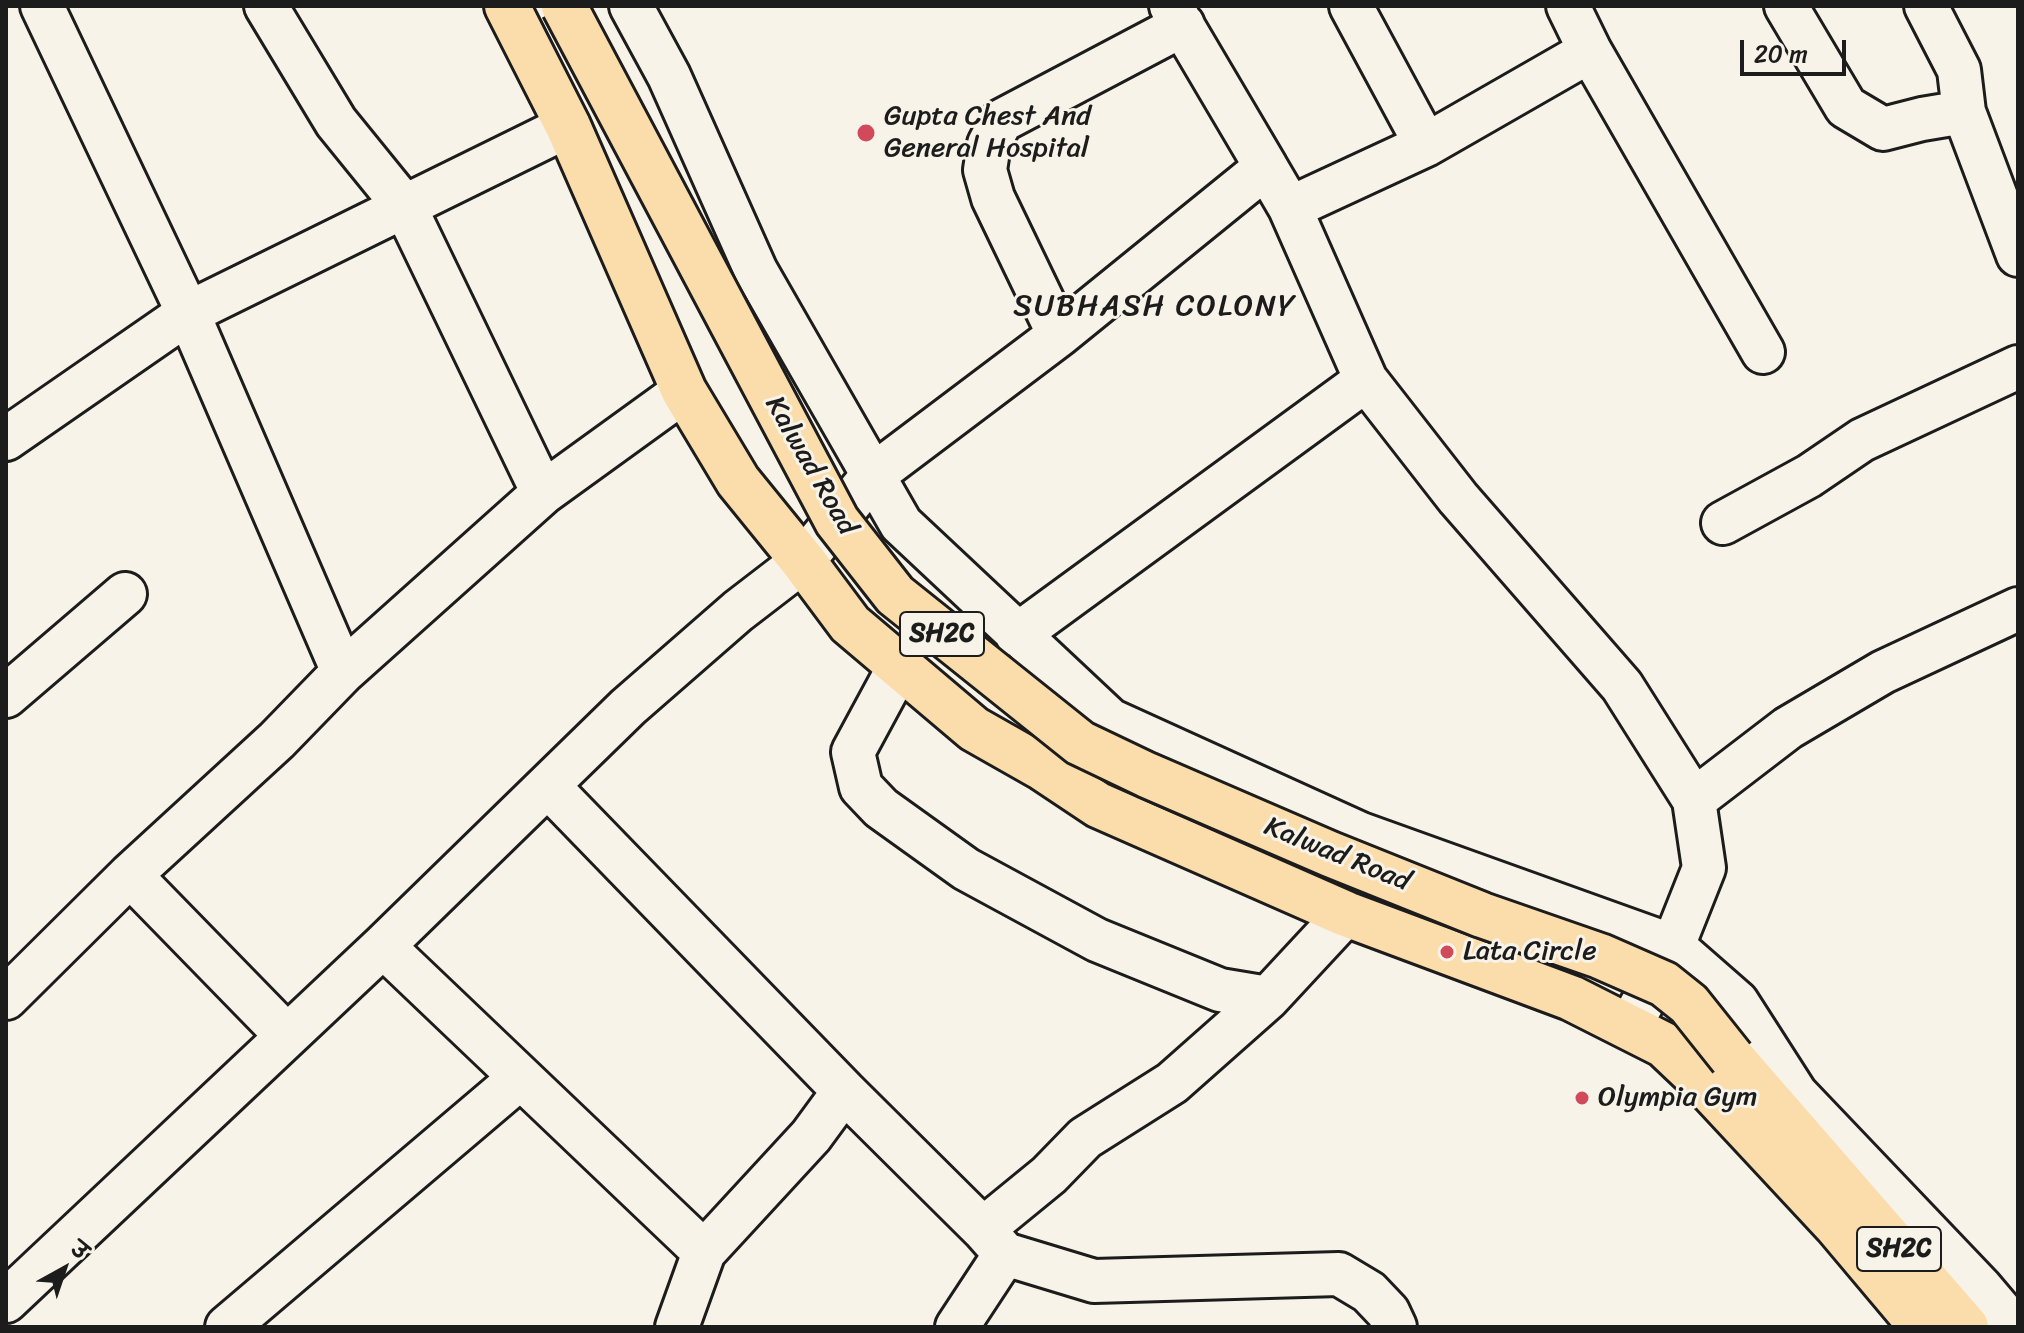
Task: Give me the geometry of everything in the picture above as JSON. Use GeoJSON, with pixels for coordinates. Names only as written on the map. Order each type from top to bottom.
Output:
{"type":"FeatureCollection","features":[{"type":"Feature","properties":{"kind":"main road"},"geometry":{"type":"LineString","coordinates":[[507,6],[568,126],[684,391],[738,481],[850,624],[974,729],[1041,767],[1098,805],[1346,914]]}},
{"type":"Feature","properties":{"kind":"main road","name":"Kalwad Road"},"geometry":{"type":"LineString","coordinates":[[564,6],[837,521],[895,595],[1080,743],[1330,854],[1482,915],[1600,956],[1664,984],[1689,1004],[1717,1070]]}},
{"type":"Feature","properties":{"kind":"main road","name":"SH2C"},"geometry":{"type":"LineString","coordinates":[[1346,914],[1571,998],[1717,1070],[1808,1144],[1966,1327]]}},
{"type":"Feature","properties":{"kind":"main road"},"geometry":{"type":"LineString","coordinates":[[1717,1070],[1837,1226],[1922,1327]]}},
{"type":"Feature","properties":{"kind":"main road"},"geometry":{"type":"LineString","coordinates":[[1837,1226],[1838,1273],[1882,1327]]}},
{"type":"Feature","properties":{"kind":"street"},"geometry":{"type":"LineString","coordinates":[[42,6],[188,313],[343,672]]}},
{"type":"Feature","properties":{"kind":"street"},"geometry":{"type":"LineString","coordinates":[[266,6],[336,122],[405,207],[543,493]]}},
{"type":"Feature","properties":{"kind":"street"},"geometry":{"type":"LineString","coordinates":[[631,6],[669,76],[756,271],[901,524],[1017,635],[1110,720],[1361,834],[1673,946],[1737,1002],[1796,1094],[1981,1288],[2014,1327]]}},
{"type":"Feature","properties":{"kind":"street"},"geometry":{"type":"LineString","coordinates":[[1351,6],[1426,145]]}},
{"type":"Feature","properties":{"kind":"street"},"geometry":{"type":"LineString","coordinates":[[1568,6],[1590,51],[1763,352]]}},
{"type":"Feature","properties":{"kind":"street"},"geometry":{"type":"LineString","coordinates":[[1786,6],[1846,107],[1883,129],[1964,112]]}},
{"type":"Feature","properties":{"kind":"street"},"geometry":{"type":"LineString","coordinates":[[1926,6],[1959,70],[1964,112],[2018,255]]}},
{"type":"Feature","properties":{"kind":"street"},"geometry":{"type":"LineString","coordinates":[[1059,335],[993,198],[985,170],[989,144],[1001,121],[1177,16],[1290,208],[1366,380],[1458,498],[1622,686],[1694,800],[1704,868],[1673,946],[1630,1026]]}},
{"type":"Feature","properties":{"kind":"street"},"geometry":{"type":"LineString","coordinates":[[1290,208],[1426,145],[1590,51]]}},
{"type":"Feature","properties":{"kind":"street"},"geometry":{"type":"LineString","coordinates":[[6,439],[188,313],[568,126]]}},
{"type":"Feature","properties":{"kind":"street"},"geometry":{"type":"LineString","coordinates":[[6,1301],[383,946],[628,707],[738,611],[803,561],[872,476],[1059,335],[1266,167]]}},
{"type":"Feature","properties":{"kind":"street"},"geometry":{"type":"LineString","coordinates":[[1723,523],[1809,476],[1862,440],[2018,367]]}},
{"type":"Feature","properties":{"kind":"street"},"geometry":{"type":"LineString","coordinates":[[1017,635],[1366,380]]}},
{"type":"Feature","properties":{"kind":"street"},"geometry":{"type":"LineString","coordinates":[[6,998],[130,875],[277,740],[343,672],[543,493],[684,391]]}},
{"type":"Feature","properties":{"kind":"street"},"geometry":{"type":"LineString","coordinates":[[6,696],[125,594]]}},
{"type":"Feature","properties":{"kind":"street"},"geometry":{"type":"LineString","coordinates":[[1694,800],[1788,728],[1883,672],[2018,609]]}},
{"type":"Feature","properties":{"kind":"street"},"geometry":{"type":"LineString","coordinates":[[900,665],[853,752],[861,787],[881,808],[966,869],[1097,940],[1220,990],[1268,998]]}},
{"type":"Feature","properties":{"kind":"street"},"geometry":{"type":"LineString","coordinates":[[548,786],[994,1241],[1094,1281],[1339,1274],[1369,1292],[1388,1312],[1395,1327]]}},
{"type":"Feature","properties":{"kind":"street"},"geometry":{"type":"LineString","coordinates":[[130,875],[286,1035]]}},
{"type":"Feature","properties":{"kind":"street"},"geometry":{"type":"LineString","coordinates":[[957,1327],[994,1241],[1049,1175],[1085,1138],[1172,1083],[1268,998],[1346,914]]}},
{"type":"Feature","properties":{"kind":"street"},"geometry":{"type":"LineString","coordinates":[[383,946],[704,1252]]}},
{"type":"Feature","properties":{"kind":"street"},"geometry":{"type":"LineString","coordinates":[[227,1327],[520,1078]]}},
{"type":"Feature","properties":{"kind":"street"},"geometry":{"type":"LineString","coordinates":[[677,1327],[704,1252],[811,1136],[844,1091]]}},
{"type":"Feature","properties":{"kind":"place","name":"Gupta Chest And General Hospital"},"geometry":{"type":"Point","coordinates":[866,133]}},
{"type":"Feature","properties":{"kind":"place","name":"Lata Circle"},"geometry":{"type":"Point","coordinates":[1447,952]}},
{"type":"Feature","properties":{"kind":"place","name":"Olympia Gym"},"geometry":{"type":"Point","coordinates":[1582,1098]}},
{"type":"Feature","properties":{"kind":"district","name":"SUBHASH COLONY"},"geometry":{"type":"Point","coordinates":[1155,307]}}]}
